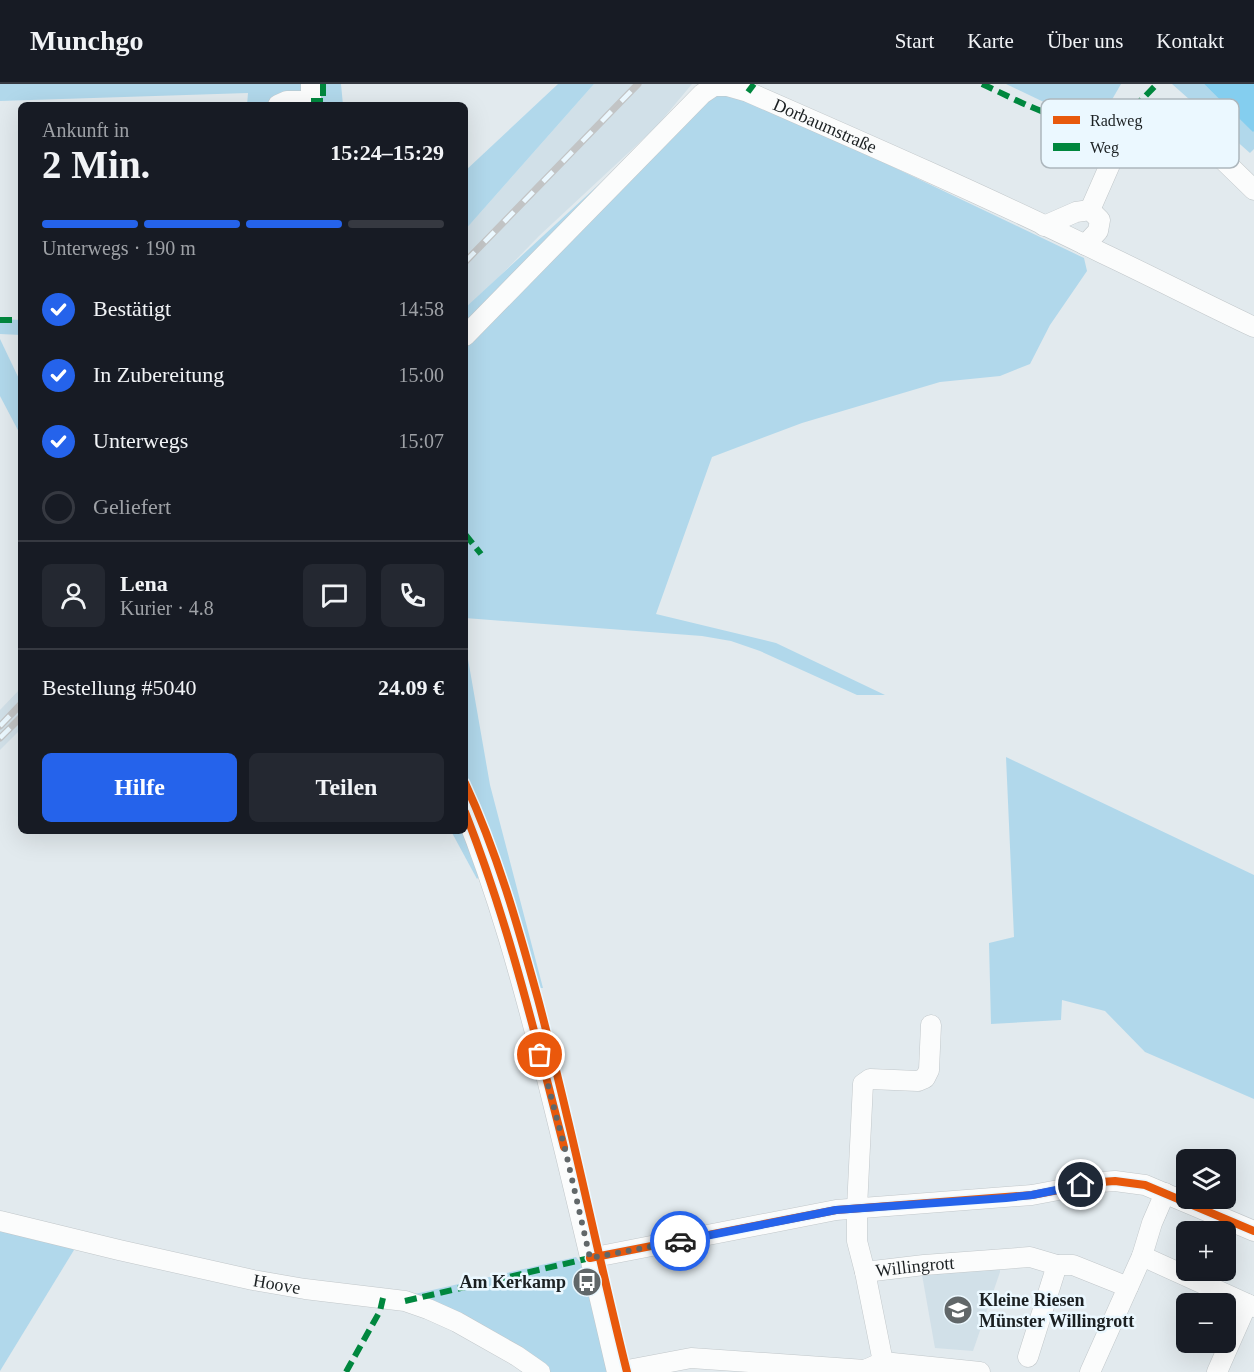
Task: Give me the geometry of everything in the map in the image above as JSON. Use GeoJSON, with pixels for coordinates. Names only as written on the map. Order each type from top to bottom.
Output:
{"type":"FeatureCollection","features":[{"type":"Feature","properties":{"kind":"street","name":"Dorbaumstraße"},"geometry":{"type":"LineString","coordinates":[[468,333],[702,94],[714,86],[727,86],[748,92],[896,157],[1254,327]]}},
{"type":"Feature","properties":{"kind":"street"},"geometry":{"type":"LineString","coordinates":[[285,102],[311,97]]}},
{"type":"Feature","properties":{"kind":"street"},"geometry":{"type":"LineString","coordinates":[[1090,210],[1108,168]]}},
{"type":"Feature","properties":{"kind":"street"},"geometry":{"type":"LineString","coordinates":[[1231,168],[1254,190]]}},
{"type":"Feature","properties":{"kind":"street"},"geometry":{"type":"LineString","coordinates":[[1044,226],[1076,212],[1090,210]]}},
{"type":"Feature","properties":{"kind":"street"},"geometry":{"type":"LineString","coordinates":[[1085,245],[1098,231],[1100,220],[1090,210]]}},
{"type":"Feature","properties":{"kind":"street"},"geometry":{"type":"LineString","coordinates":[[468,820],[514,955],[566,1153],[617,1372],[691,1358],[865,1370],[883,1362],[980,1372]]}},
{"type":"Feature","properties":{"kind":"street"},"geometry":{"type":"LineString","coordinates":[[865,1272],[857,1241],[862,1084],[870,1079],[918,1081],[925,1078],[929,1070],[931,1025]]}},
{"type":"Feature","properties":{"kind":"street"},"geometry":{"type":"LineString","coordinates":[[590,1258],[836,1210],[1032,1195],[1115,1181],[1145,1185],[1165,1192],[1254,1231]]}},
{"type":"Feature","properties":{"kind":"street"},"geometry":{"type":"LineString","coordinates":[[1089,1372],[1142,1256],[1165,1192]]}},
{"type":"Feature","properties":{"kind":"street","name":"Hoove"},"geometry":{"type":"LineString","coordinates":[[0,1221],[253,1280],[405,1301],[457,1322],[517,1356],[540,1372]]}},
{"type":"Feature","properties":{"kind":"street"},"geometry":{"type":"LineString","coordinates":[[1142,1256],[1251,1305],[1217,1372]]}},
{"type":"Feature","properties":{"kind":"street","name":"Willingrott"},"geometry":{"type":"LineString","coordinates":[[883,1362],[865,1272],[1030,1257],[1058,1265],[1073,1265],[1128,1287]]}},
{"type":"Feature","properties":{"kind":"street"},"geometry":{"type":"LineString","coordinates":[[1028,1357],[1058,1265]]}},
{"type":"Feature","properties":{"kind":"shaded area"},"geometry":{"type":"Polygon","coordinates":[[[0,84],[341,84],[343,102],[247,102],[248,93],[0,101],[0,84]]]}},
{"type":"Feature","properties":{"kind":"shaded area"},"geometry":{"type":"Polygon","coordinates":[[[558,84],[594,84],[468,227],[468,168],[558,84]]]}},
{"type":"Feature","properties":{"kind":"shaded area"},"geometry":{"type":"Polygon","coordinates":[[[594,84],[692,84],[656,127],[539,236],[468,309],[468,227],[594,84]]]}},
{"type":"Feature","properties":{"kind":"shaded area"},"geometry":{"type":"Polygon","coordinates":[[[699,84],[743,84],[736,92],[1084,258],[1087,271],[1050,325],[1030,364],[1000,376],[940,382],[802,423],[712,457],[656,614],[776,643],[885,695],[857,695],[760,651],[731,641],[702,636],[468,618],[468,305],[648,139],[699,84]]]}},
{"type":"Feature","properties":{"kind":"shaded area"},"geometry":{"type":"Polygon","coordinates":[[[1006,84],[1121,84],[1112,99],[1041,101],[1006,84]]]}},
{"type":"Feature","properties":{"kind":"shaded area"},"geometry":{"type":"Polygon","coordinates":[[[1172,84],[1204,84],[1220,99],[1189,99],[1172,84]]]}},
{"type":"Feature","properties":{"kind":"shaded area"},"geometry":{"type":"Polygon","coordinates":[[[1239,118],[1254,131],[1254,149],[1250,153],[1239,143],[1239,118]]]}},
{"type":"Feature","properties":{"kind":"shaded area"},"geometry":{"type":"Polygon","coordinates":[[[0,319],[18,320],[18,335],[0,334],[0,319]]]}},
{"type":"Feature","properties":{"kind":"shaded area"},"geometry":{"type":"Polygon","coordinates":[[[0,339],[18,377],[18,430],[0,396],[0,339]]]}},
{"type":"Feature","properties":{"kind":"shaded area"},"geometry":{"type":"Polygon","coordinates":[[[468,659],[490,785],[543,988],[539,988],[505,880],[468,786],[468,659]]]}},
{"type":"Feature","properties":{"kind":"shaded area"},"geometry":{"type":"Polygon","coordinates":[[[18,691],[18,732],[0,750],[0,710],[18,691]]]}},
{"type":"Feature","properties":{"kind":"shaded area"},"geometry":{"type":"Polygon","coordinates":[[[1006,757],[1254,875],[1254,1099],[1145,1052],[1105,1011],[1062,1000],[1061,1020],[991,1024],[989,943],[1014,937],[1006,757]]]}},
{"type":"Feature","properties":{"kind":"shaded area"},"geometry":{"type":"Polygon","coordinates":[[[453,834],[464,834],[481,874],[477,879],[453,834]]]}},
{"type":"Feature","properties":{"kind":"shaded area"},"geometry":{"type":"Polygon","coordinates":[[[0,1227],[61,1242],[74,1250],[0,1371],[0,1227]]]}},
{"type":"Feature","properties":{"kind":"shaded area"},"geometry":{"type":"Polygon","coordinates":[[[576,1257],[584,1267],[611,1372],[531,1372],[406,1296],[576,1257]]]}},
{"type":"Feature","properties":{"kind":"shaded area","name":"Kleine Riesen Münster Willingrott"},"geometry":{"type":"Polygon","coordinates":[[[1000,1263],[1000,1272],[973,1351],[935,1348],[921,1269],[1000,1263]]]}},
{"type":"Feature","properties":{"kind":"water"},"geometry":{"type":"Polygon","coordinates":[[[1204,84],[1254,84],[1254,131],[1239,118],[1239,99],[1219,99],[1204,84]]]}},
{"type":"Feature","properties":{"kind":"railway"},"geometry":{"type":"LineString","coordinates":[[468,259],[638,84]]}},
{"type":"Feature","properties":{"kind":"railway"},"geometry":{"type":"LineString","coordinates":[[0,726],[18,707]]}},
{"type":"Feature","properties":{"kind":"railway"},"geometry":{"type":"LineString","coordinates":[[0,738],[18,720]]}},
{"type":"Feature","properties":{"kind":"marked path"},"geometry":{"type":"LineString","coordinates":[[323,84],[323,102]]}},
{"type":"Feature","properties":{"kind":"marked path"},"geometry":{"type":"LineString","coordinates":[[748,92],[754,84]]}},
{"type":"Feature","properties":{"kind":"marked path"},"geometry":{"type":"LineString","coordinates":[[982,84],[1041,111]]}},
{"type":"Feature","properties":{"kind":"marked path"},"geometry":{"type":"LineString","coordinates":[[1143,99],[1157,84]]}},
{"type":"Feature","properties":{"kind":"marked path"},"geometry":{"type":"LineString","coordinates":[[311,101],[323,101]]}},
{"type":"Feature","properties":{"kind":"marked path"},"geometry":{"type":"LineString","coordinates":[[0,320],[18,320]]}},
{"type":"Feature","properties":{"kind":"marked path"},"geometry":{"type":"LineString","coordinates":[[468,538],[481,554]]}},
{"type":"Feature","properties":{"kind":"marked path"},"geometry":{"type":"LineString","coordinates":[[405,1301],[590,1258]]}},
{"type":"Feature","properties":{"kind":"marked path"},"geometry":{"type":"LineString","coordinates":[[346,1372],[380,1311],[383,1298]]}},
{"type":"Feature","properties":{"kind":"cycle path"},"geometry":{"type":"LineString","coordinates":[[468,790],[497,862],[538,999],[627,1372]]}},
{"type":"Feature","properties":{"kind":"cycle path"},"geometry":{"type":"LineString","coordinates":[[468,820],[508,936],[564,1147]]}},
{"type":"Feature","properties":{"kind":"cycle path"},"geometry":{"type":"LineString","coordinates":[[590,1258],[836,1210],[1032,1195],[1115,1181],[1145,1185],[1254,1231]]}},
{"type":"Feature","properties":{"kind":"way so far"},"geometry":{"type":"LineString","coordinates":[[540,1055],[566,1153],[590,1258],[680,1241]]}},
{"type":"Feature","properties":{"kind":"place","name":"Am Kerkamp"},"geometry":{"type":"Point","coordinates":[587,1282]}},
{"type":"Feature","properties":{"kind":"place","name":"Kleine Riesen Münster Willingrott"},"geometry":{"type":"Point","coordinates":[958,1310]}},
{"type":"Feature","properties":{"kind":"route"},"geometry":{"type":"LineString","coordinates":[[680,1241],[836,1210],[1006,1198],[1081,1185]]}}]}
